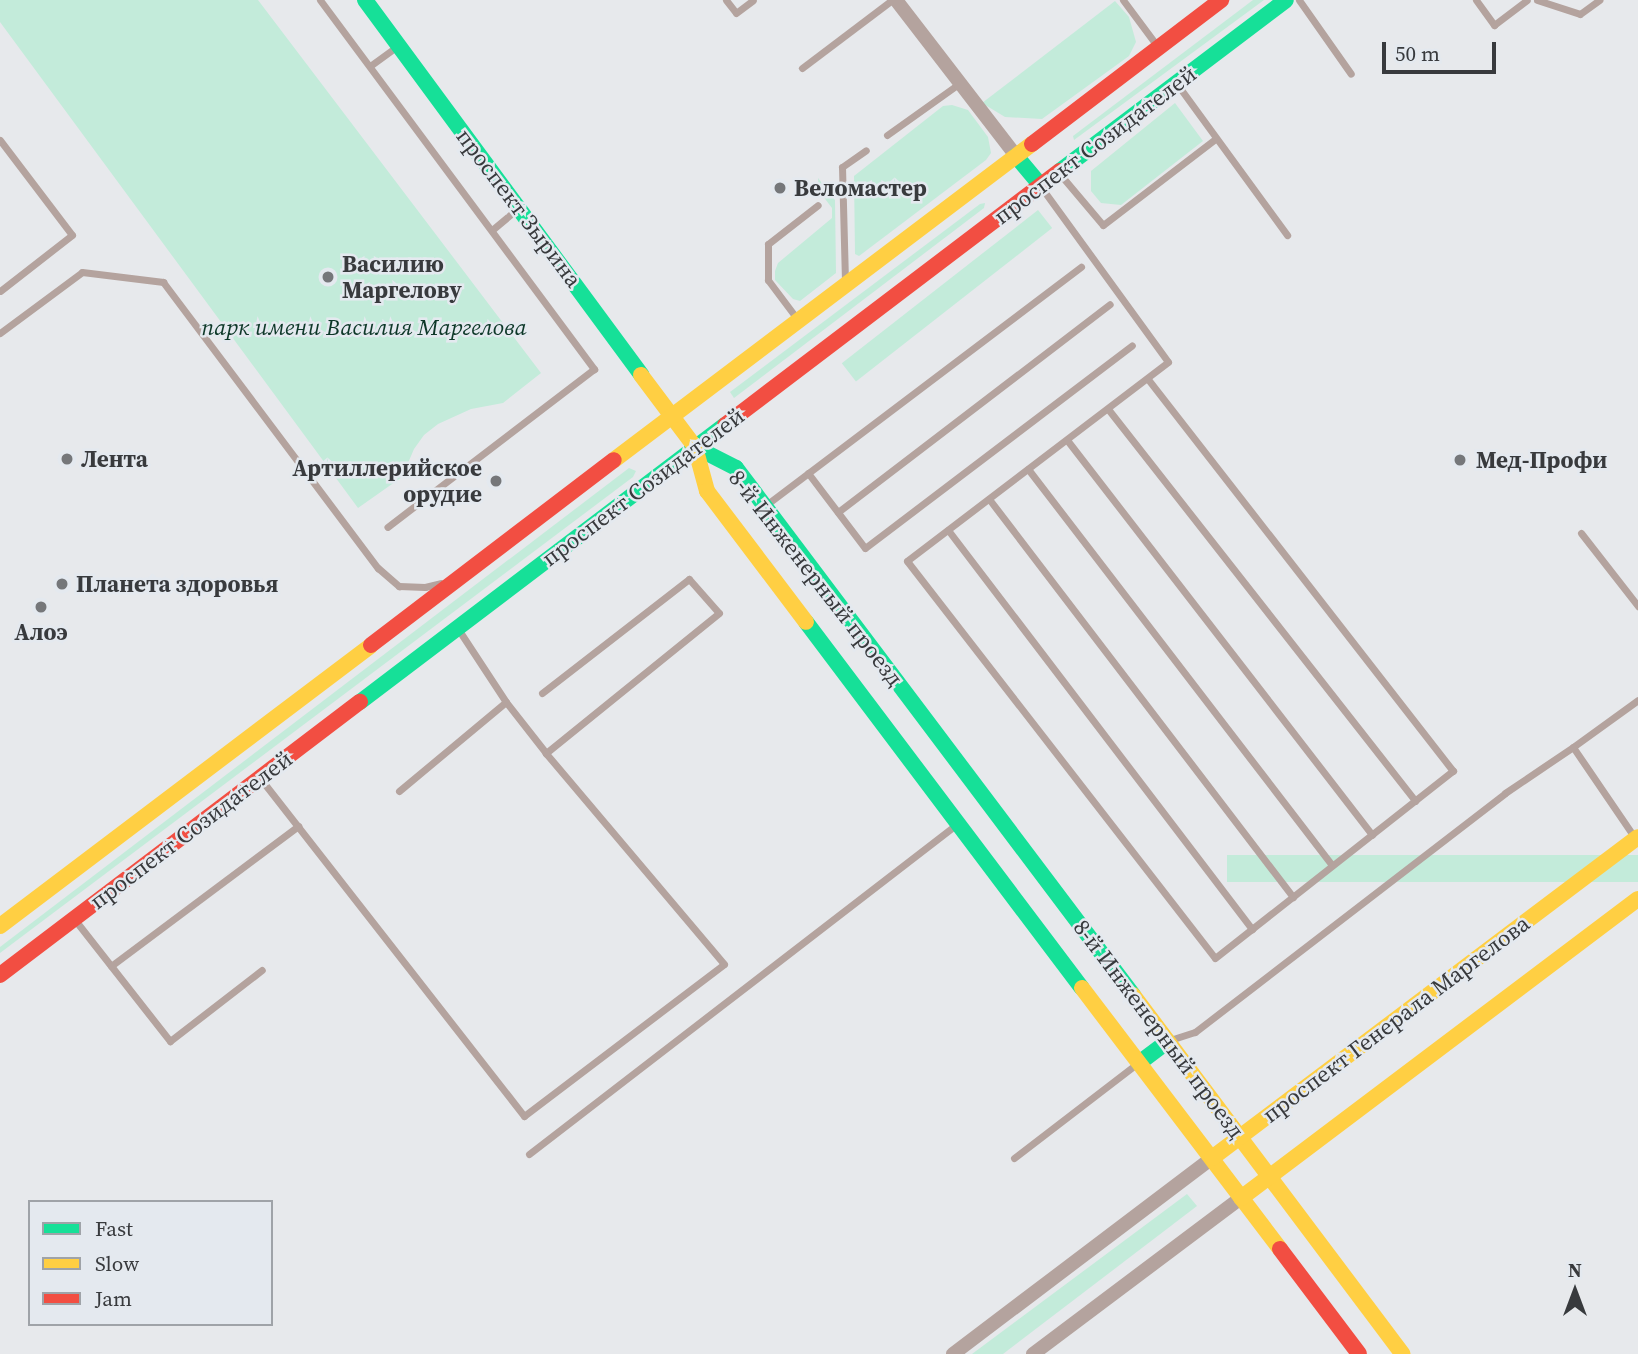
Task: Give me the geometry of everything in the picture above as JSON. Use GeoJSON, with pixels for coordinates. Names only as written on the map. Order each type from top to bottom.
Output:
{"type":"FeatureCollection","features":[{"type":"Feature","properties":{"kind":"street","name":"проспект Зырина"},"geometry":{"type":"LineString","coordinates":[[365,0],[695,447]]}},
{"type":"Feature","properties":{"kind":"street"},"geometry":{"type":"LineString","coordinates":[[894,0],[1041,186]]}},
{"type":"Feature","properties":{"kind":"street","name":"проспект Созидателей"},"geometry":{"type":"LineString","coordinates":[[0,926],[1221,0]]}},
{"type":"Feature","properties":{"kind":"street","name":"проспект Созидателей"},"geometry":{"type":"LineString","coordinates":[[0,975],[1286,0]]}},
{"type":"Feature","properties":{"kind":"street","name":"8-й Инженерный проезд"},"geometry":{"type":"LineString","coordinates":[[695,447],[736,468],[1403,1354]]}},
{"type":"Feature","properties":{"kind":"street","name":"8-й Инженерный проезд"},"geometry":{"type":"LineString","coordinates":[[695,447],[707,491],[1359,1354]]}},
{"type":"Feature","properties":{"kind":"street","name":"проспект Генерала Маргелова"},"geometry":{"type":"LineString","coordinates":[[953,1354],[1637,838]]}},
{"type":"Feature","properties":{"kind":"street"},"geometry":{"type":"LineString","coordinates":[[1033,1354],[1638,899]]}},
{"type":"Feature","properties":{"kind":"street"},"geometry":{"type":"LineString","coordinates":[[1139,1063],[1168,1041]]}},
{"type":"Feature","properties":{"kind":"lane"},"geometry":{"type":"LineString","coordinates":[[320,0],[594,369],[387,527]]}},
{"type":"Feature","properties":{"kind":"lane"},"geometry":{"type":"LineString","coordinates":[[726,0],[736,13],[753,0]]}},
{"type":"Feature","properties":{"kind":"lane"},"geometry":{"type":"LineString","coordinates":[[802,68],[894,0]]}},
{"type":"Feature","properties":{"kind":"lane"},"geometry":{"type":"LineString","coordinates":[[1123,0],[1159,47]]}},
{"type":"Feature","properties":{"kind":"lane"},"geometry":{"type":"LineString","coordinates":[[1299,0],[1350,74]]}},
{"type":"Feature","properties":{"kind":"lane"},"geometry":{"type":"LineString","coordinates":[[1476,0],[1494,25],[1527,0]]}},
{"type":"Feature","properties":{"kind":"lane"},"geometry":{"type":"LineString","coordinates":[[1537,0],[1580,13],[1600,0]]}},
{"type":"Feature","properties":{"kind":"lane"},"geometry":{"type":"LineString","coordinates":[[370,66],[398,45]]}},
{"type":"Feature","properties":{"kind":"lane"},"geometry":{"type":"LineString","coordinates":[[887,135],[960,83]]}},
{"type":"Feature","properties":{"kind":"lane"},"geometry":{"type":"LineString","coordinates":[[1176,83],[1287,235]]}},
{"type":"Feature","properties":{"kind":"lane"},"geometry":{"type":"LineString","coordinates":[[1059,172],[1103,225],[1215,139]]}},
{"type":"Feature","properties":{"kind":"lane"},"geometry":{"type":"LineString","coordinates":[[0,140],[72,235],[0,290]]}},
{"type":"Feature","properties":{"kind":"lane"},"geometry":{"type":"LineString","coordinates":[[845,285],[842,167],[866,150]]}},
{"type":"Feature","properties":{"kind":"lane"},"geometry":{"type":"LineString","coordinates":[[1041,186],[1168,362],[907,561],[1215,958],[1453,771],[1148,379]]}},
{"type":"Feature","properties":{"kind":"lane"},"geometry":{"type":"LineString","coordinates":[[799,321],[768,280],[768,244],[818,205]]}},
{"type":"Feature","properties":{"kind":"lane"},"geometry":{"type":"LineString","coordinates":[[492,230],[519,208]]}},
{"type":"Feature","properties":{"kind":"lane"},"geometry":{"type":"LineString","coordinates":[[764,506],[1081,267]]}},
{"type":"Feature","properties":{"kind":"lane"},"geometry":{"type":"LineString","coordinates":[[0,333],[82,272],[163,282],[379,568],[399,586],[425,587],[462,577]]}},
{"type":"Feature","properties":{"kind":"lane"},"geometry":{"type":"LineString","coordinates":[[838,512],[1110,304]]}},
{"type":"Feature","properties":{"kind":"lane"},"geometry":{"type":"LineString","coordinates":[[808,472],[865,548],[1132,345]]}},
{"type":"Feature","properties":{"kind":"lane"},"geometry":{"type":"LineString","coordinates":[[1108,409],[1415,802]]}},
{"type":"Feature","properties":{"kind":"lane"},"geometry":{"type":"LineString","coordinates":[[1067,440],[1372,835]]}},
{"type":"Feature","properties":{"kind":"lane"},"geometry":{"type":"LineString","coordinates":[[1028,469],[1332,865]]}},
{"type":"Feature","properties":{"kind":"lane"},"geometry":{"type":"LineString","coordinates":[[989,499],[1293,897]]}},
{"type":"Feature","properties":{"kind":"lane"},"geometry":{"type":"LineString","coordinates":[[948,530],[1252,929]]}},
{"type":"Feature","properties":{"kind":"lane"},"geometry":{"type":"LineString","coordinates":[[1581,533],[1638,606]]}},
{"type":"Feature","properties":{"kind":"lane"},"geometry":{"type":"LineString","coordinates":[[542,693],[689,579],[719,613],[546,753]]}},
{"type":"Feature","properties":{"kind":"lane"},"geometry":{"type":"LineString","coordinates":[[260,778],[524,1116],[724,964],[546,753],[506,702],[457,628]]}},
{"type":"Feature","properties":{"kind":"lane"},"geometry":{"type":"LineString","coordinates":[[1168,1041],[1195,1032],[1505,793],[1638,700]]}},
{"type":"Feature","properties":{"kind":"lane"},"geometry":{"type":"LineString","coordinates":[[399,792],[506,702]]}},
{"type":"Feature","properties":{"kind":"lane"},"geometry":{"type":"LineString","coordinates":[[1573,747],[1637,838]]}},
{"type":"Feature","properties":{"kind":"lane"},"geometry":{"type":"LineString","coordinates":[[529,1154],[957,824]]}},
{"type":"Feature","properties":{"kind":"lane"},"geometry":{"type":"LineString","coordinates":[[111,966],[298,826]]}},
{"type":"Feature","properties":{"kind":"lane"},"geometry":{"type":"LineString","coordinates":[[74,919],[170,1041],[262,970]]}},
{"type":"Feature","properties":{"kind":"lane"},"geometry":{"type":"LineString","coordinates":[[1014,1158],[1139,1063]]}},
{"type":"Feature","properties":{"kind":"green space","name":"парк имени Василия Маргелова"},"geometry":{"type":"Polygon","coordinates":[[[0,0],[258,0],[541,373],[503,403],[471,409],[438,424],[424,435],[414,449],[402,477],[358,508],[0,22],[0,0]]]}},
{"type":"Feature","properties":{"kind":"green space"},"geometry":{"type":"Polygon","coordinates":[[[1253,0],[1264,0],[1074,140],[1073,136],[1253,0]]]}},
{"type":"Feature","properties":{"kind":"green space"},"geometry":{"type":"Polygon","coordinates":[[[1115,1],[1129,17],[1136,42],[1129,56],[1042,119],[1005,117],[982,103],[1115,1]]]}},
{"type":"Feature","properties":{"kind":"green space"},"geometry":{"type":"Polygon","coordinates":[[[1175,103],[1203,141],[1121,205],[1101,203],[1091,191],[1091,171],[1175,103]]]}},
{"type":"Feature","properties":{"kind":"green space"},"geometry":{"type":"Polygon","coordinates":[[[952,105],[968,110],[988,137],[991,153],[986,160],[859,256],[855,254],[854,176],[943,106],[952,105]]]}},
{"type":"Feature","properties":{"kind":"green space"},"geometry":{"type":"Polygon","coordinates":[[[818,178],[835,200],[836,273],[800,301],[793,299],[775,280],[775,271],[778,263],[832,218],[832,208],[819,191],[818,178]]]}},
{"type":"Feature","properties":{"kind":"green space"},"geometry":{"type":"Polygon","coordinates":[[[985,203],[984,208],[734,398],[730,392],[980,204],[985,203]]]}},
{"type":"Feature","properties":{"kind":"green space"},"geometry":{"type":"Polygon","coordinates":[[[1038,210],[1052,228],[856,381],[842,363],[1038,210]]]}},
{"type":"Feature","properties":{"kind":"green space"},"geometry":{"type":"Polygon","coordinates":[[[629,468],[636,471],[633,477],[0,953],[0,947],[629,468]]]}},
{"type":"Feature","properties":{"kind":"green space"},"geometry":{"type":"Polygon","coordinates":[[[1227,855],[1638,855],[1638,882],[1227,882],[1227,855]]]}},
{"type":"Feature","properties":{"kind":"green space"},"geometry":{"type":"Polygon","coordinates":[[[1187,1194],[1197,1206],[1003,1354],[972,1354],[1187,1194]]]}},
{"type":"Feature","properties":{"kind":"traffic: fast"},"geometry":{"type":"LineString","coordinates":[[365,0],[641,375]]}},
{"type":"Feature","properties":{"kind":"traffic: fast"},"geometry":{"type":"LineString","coordinates":[[1060,171],[1286,0]]}},
{"type":"Feature","properties":{"kind":"traffic: fast"},"geometry":{"type":"LineString","coordinates":[[1016,156],[1041,186]]}},
{"type":"Feature","properties":{"kind":"traffic: fast"},"geometry":{"type":"LineString","coordinates":[[360,702],[725,425]]}},
{"type":"Feature","properties":{"kind":"traffic: fast"},"geometry":{"type":"LineString","coordinates":[[695,447],[736,468],[1133,995]]}},
{"type":"Feature","properties":{"kind":"traffic: fast"},"geometry":{"type":"LineString","coordinates":[[806,622],[1082,988]]}},
{"type":"Feature","properties":{"kind":"traffic: fast"},"geometry":{"type":"LineString","coordinates":[[1139,1063],[1168,1041]]}},
{"type":"Feature","properties":{"kind":"traffic: slow"},"geometry":{"type":"LineString","coordinates":[[614,460],[1032,144]]}},
{"type":"Feature","properties":{"kind":"traffic: slow"},"geometry":{"type":"LineString","coordinates":[[641,375],[695,447],[707,491],[806,622]]}},
{"type":"Feature","properties":{"kind":"traffic: slow"},"geometry":{"type":"LineString","coordinates":[[0,926],[371,645]]}},
{"type":"Feature","properties":{"kind":"traffic: slow"},"geometry":{"type":"LineString","coordinates":[[1212,1158],[1638,837]]}},
{"type":"Feature","properties":{"kind":"traffic: slow"},"geometry":{"type":"LineString","coordinates":[[1241,1198],[1638,899]]}},
{"type":"Feature","properties":{"kind":"traffic: slow"},"geometry":{"type":"LineString","coordinates":[[1082,988],[1280,1249]]}},
{"type":"Feature","properties":{"kind":"traffic: slow"},"geometry":{"type":"LineString","coordinates":[[1133,995],[1403,1354]]}},
{"type":"Feature","properties":{"kind":"traffic: jam"},"geometry":{"type":"LineString","coordinates":[[1032,144],[1221,0]]}},
{"type":"Feature","properties":{"kind":"traffic: jam"},"geometry":{"type":"LineString","coordinates":[[725,425],[1060,171]]}},
{"type":"Feature","properties":{"kind":"traffic: jam"},"geometry":{"type":"LineString","coordinates":[[371,645],[614,460]]}},
{"type":"Feature","properties":{"kind":"traffic: jam"},"geometry":{"type":"LineString","coordinates":[[0,975],[360,702]]}},
{"type":"Feature","properties":{"kind":"traffic: jam"},"geometry":{"type":"LineString","coordinates":[[1280,1249],[1359,1354]]}},
{"type":"Feature","properties":{"kind":"place","name":"Веломастер"},"geometry":{"type":"Point","coordinates":[780,188]}},
{"type":"Feature","properties":{"kind":"place","name":"Василию Маргелову"},"geometry":{"type":"Point","coordinates":[328,277]}},
{"type":"Feature","properties":{"kind":"place","name":"Лента"},"geometry":{"type":"Point","coordinates":[67,459]}},
{"type":"Feature","properties":{"kind":"place","name":"Мед-Профи"},"geometry":{"type":"Point","coordinates":[1460,460]}},
{"type":"Feature","properties":{"kind":"place","name":"Артиллерийское орудие"},"geometry":{"type":"Point","coordinates":[496,481]}},
{"type":"Feature","properties":{"kind":"place","name":"Планета здоровья"},"geometry":{"type":"Point","coordinates":[62,584]}},
{"type":"Feature","properties":{"kind":"place","name":"Алоэ"},"geometry":{"type":"Point","coordinates":[41,607]}}]}
